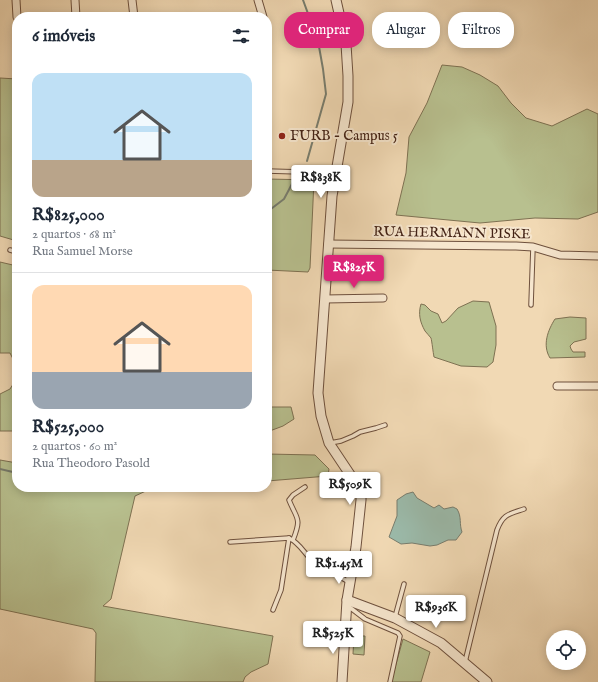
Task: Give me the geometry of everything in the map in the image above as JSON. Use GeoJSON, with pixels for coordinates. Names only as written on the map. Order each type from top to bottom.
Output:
{"type":"FeatureCollection","features":[{"type":"Feature","properties":{"kind":"street"},"geometry":{"type":"LineString","coordinates":[[16,0],[17,12]]}},
{"type":"Feature","properties":{"kind":"street"},"geometry":{"type":"LineString","coordinates":[[75,0],[76,12]]}},
{"type":"Feature","properties":{"kind":"street"},"geometry":{"type":"LineString","coordinates":[[132,0],[133,12]]}},
{"type":"Feature","properties":{"kind":"street"},"geometry":{"type":"LineString","coordinates":[[258,0],[262,12]]}},
{"type":"Feature","properties":{"kind":"street"},"geometry":{"type":"LineString","coordinates":[[336,0],[346,44],[348,102],[335,173],[328,244],[318,393],[321,416],[329,443],[361,491],[347,602],[342,682]]}},
{"type":"Feature","properties":{"kind":"street","name":"RUA HERMANN PISKE"},"geometry":{"type":"LineString","coordinates":[[328,244],[516,246],[533,247],[560,255],[598,256]]}},
{"type":"Feature","properties":{"kind":"street"},"geometry":{"type":"LineString","coordinates":[[325,299],[383,298]]}},
{"type":"Feature","properties":{"kind":"street"},"geometry":{"type":"LineString","coordinates":[[557,386],[598,386]]}},
{"type":"Feature","properties":{"kind":"street"},"geometry":{"type":"LineString","coordinates":[[347,602],[395,618],[441,643],[487,682]]}},
{"type":"Feature","properties":{"kind":"lane"},"geometry":{"type":"LineString","coordinates":[[272,171],[335,173]]}},
{"type":"Feature","properties":{"kind":"lane"},"geometry":{"type":"LineString","coordinates":[[531,305],[533,247]]}},
{"type":"Feature","properties":{"kind":"lane"},"geometry":{"type":"LineString","coordinates":[[329,443],[341,441],[360,432],[385,425]]}},
{"type":"Feature","properties":{"kind":"lane"},"geometry":{"type":"LineString","coordinates":[[273,610],[281,590],[291,539],[297,529],[298,517],[289,500],[293,495],[305,487]]}},
{"type":"Feature","properties":{"kind":"lane"},"geometry":{"type":"LineString","coordinates":[[465,663],[497,530],[501,520],[507,515],[524,509]]}},
{"type":"Feature","properties":{"kind":"lane"},"geometry":{"type":"LineString","coordinates":[[230,542],[291,539],[303,548],[309,558],[314,562],[350,583]]}},
{"type":"Feature","properties":{"kind":"lane"},"geometry":{"type":"LineString","coordinates":[[395,618],[404,584]]}},
{"type":"Feature","properties":{"kind":"lane"},"geometry":{"type":"LineString","coordinates":[[347,602],[365,619],[398,633],[400,636],[390,682]]}},
{"type":"Feature","properties":{"kind":"green space"},"geometry":{"type":"Polygon","coordinates":[[[442,65],[462,67],[480,75],[498,86],[511,103],[526,118],[552,126],[587,109],[598,114],[598,212],[578,219],[535,218],[480,223],[396,215],[406,173],[409,137],[427,103],[442,65]]]}},
{"type":"Feature","properties":{"kind":"green space"},"geometry":{"type":"Polygon","coordinates":[[[0,78],[12,79],[12,240],[0,236],[0,78]]]}},
{"type":"Feature","properties":{"kind":"green space"},"geometry":{"type":"Polygon","coordinates":[[[272,179],[314,180],[310,268],[308,272],[272,270],[272,179]]]}},
{"type":"Feature","properties":{"kind":"green space"},"geometry":{"type":"Polygon","coordinates":[[[0,262],[12,265],[12,357],[10,353],[0,353],[0,262]]]}},
{"type":"Feature","properties":{"kind":"green space"},"geometry":{"type":"Polygon","coordinates":[[[473,301],[489,302],[496,326],[496,345],[493,362],[487,367],[461,366],[434,357],[431,338],[425,331],[421,321],[421,304],[438,314],[442,323],[446,321],[458,308],[473,301]]]}},
{"type":"Feature","properties":{"kind":"green space"},"geometry":{"type":"Polygon","coordinates":[[[570,317],[586,318],[586,339],[574,342],[570,346],[573,352],[585,352],[585,357],[550,358],[546,348],[546,343],[550,328],[555,319],[570,317]]]}},
{"type":"Feature","properties":{"kind":"green space"},"geometry":{"type":"Polygon","coordinates":[[[12,386],[12,431],[0,431],[0,394],[10,389],[12,386]]]}},
{"type":"Feature","properties":{"kind":"green space"},"geometry":{"type":"Polygon","coordinates":[[[272,407],[291,407],[294,419],[283,426],[272,430],[272,407]]]}},
{"type":"Feature","properties":{"kind":"green space"},"geometry":{"type":"Polygon","coordinates":[[[272,454],[315,455],[329,469],[328,476],[272,481],[272,454]]]}},
{"type":"Feature","properties":{"kind":"green space"},"geometry":{"type":"Polygon","coordinates":[[[0,460],[12,462],[12,492],[144,492],[135,496],[111,599],[103,606],[273,636],[268,664],[251,672],[245,677],[243,682],[95,682],[96,633],[93,629],[0,609],[0,460]]]}},
{"type":"Feature","properties":{"kind":"green space"},"geometry":{"type":"Polygon","coordinates":[[[354,636],[365,636],[364,655],[353,654],[354,636]]]}},
{"type":"Feature","properties":{"kind":"green space"},"geometry":{"type":"Polygon","coordinates":[[[403,639],[430,652],[421,682],[391,682],[403,639]]]}},
{"type":"Feature","properties":{"kind":"shaded area"},"geometry":{"type":"Polygon","coordinates":[[[413,492],[417,498],[434,508],[439,505],[444,509],[453,507],[457,509],[462,532],[456,540],[448,540],[437,545],[430,546],[412,543],[401,544],[389,537],[397,516],[397,500],[406,494],[413,492]]]}},
{"type":"Feature","properties":{"kind":"waterway"},"geometry":{"type":"LineString","coordinates":[[303,0],[318,41],[326,94],[307,161]]}},
{"type":"Feature","properties":{"kind":"waterway"},"geometry":{"type":"LineString","coordinates":[[272,208],[284,199],[293,182]]}},
{"type":"Feature","properties":{"kind":"waterway"},"geometry":{"type":"LineString","coordinates":[[0,469],[12,472]]}},
{"type":"Feature","properties":{"kind":"place","name":"FURB - Campus 5"},"geometry":{"type":"Point","coordinates":[282,136]}}]}
